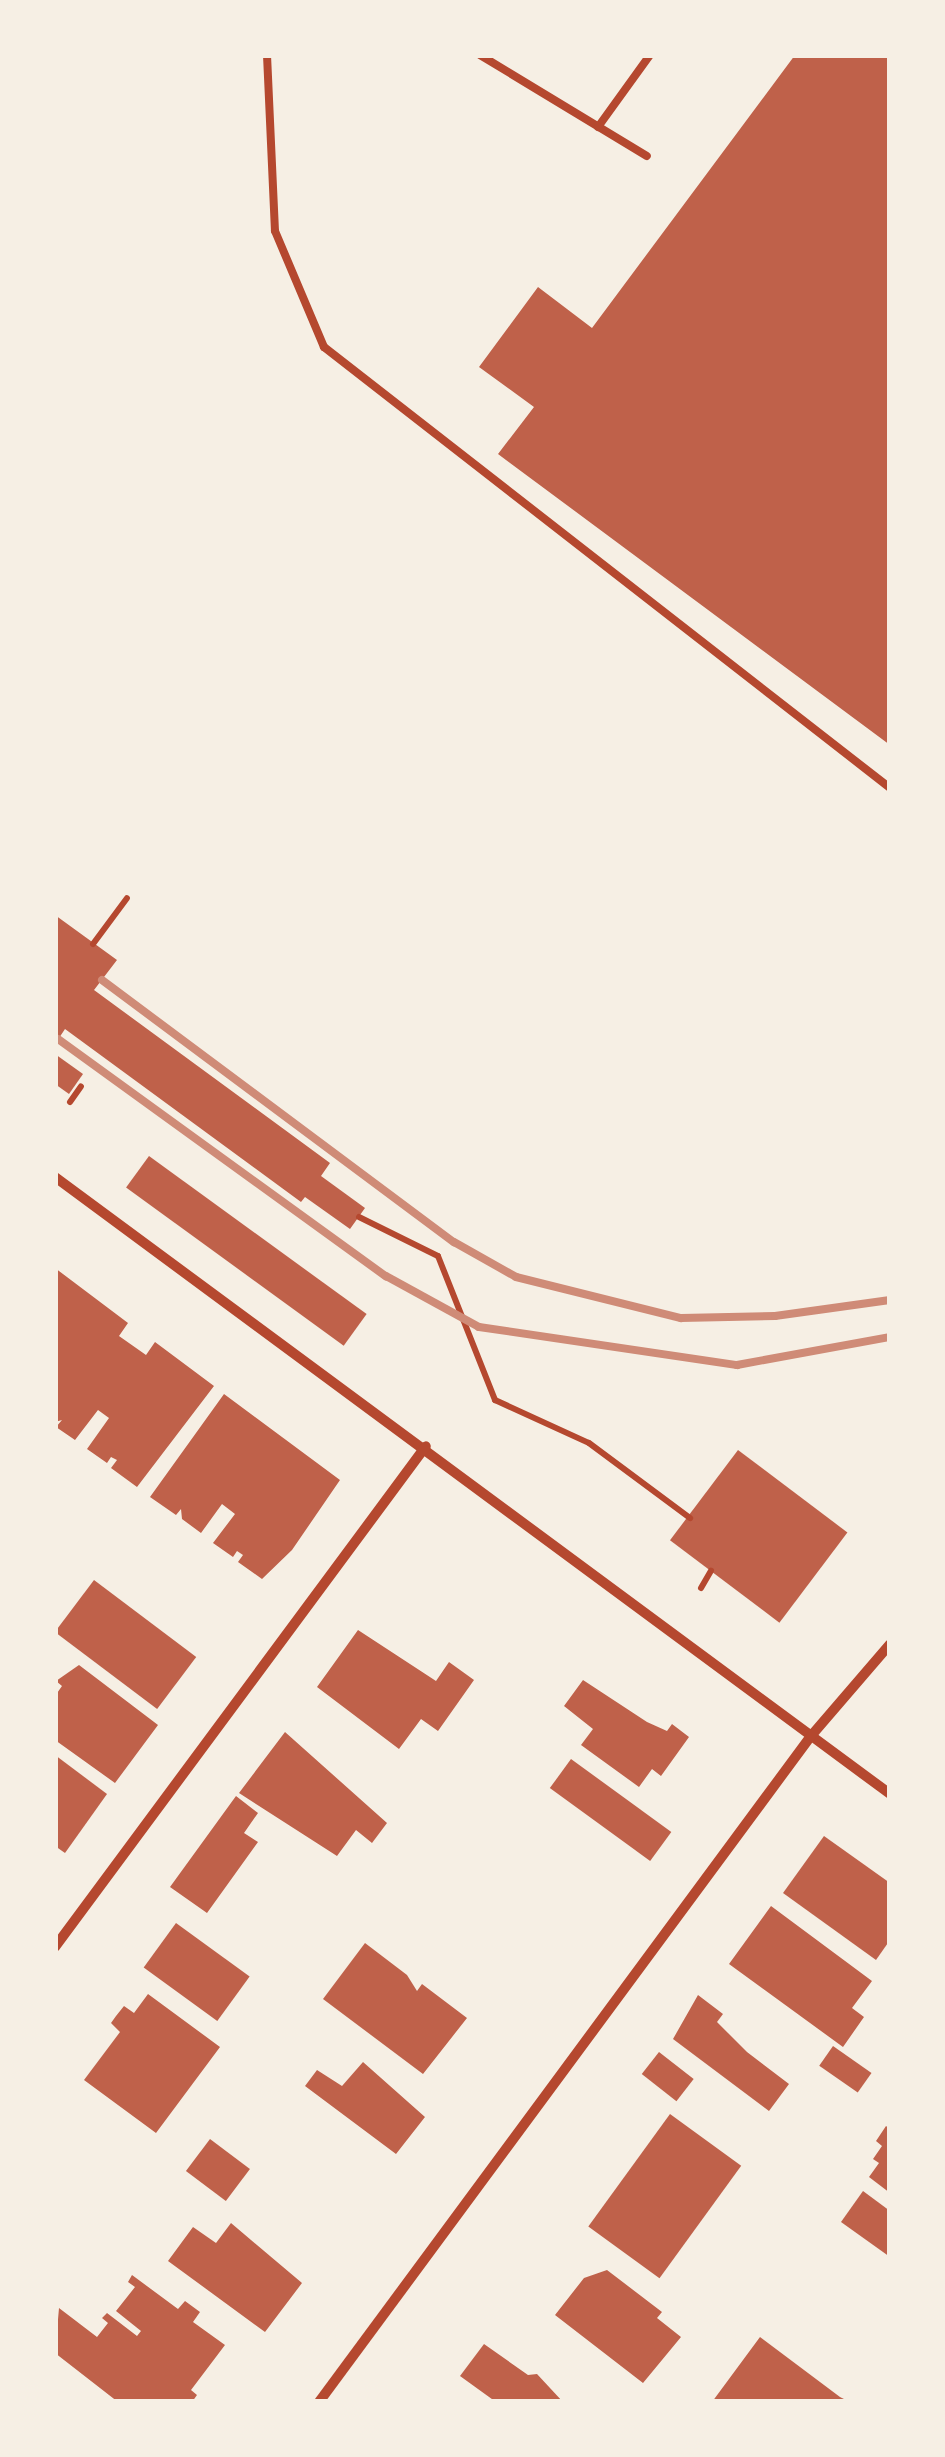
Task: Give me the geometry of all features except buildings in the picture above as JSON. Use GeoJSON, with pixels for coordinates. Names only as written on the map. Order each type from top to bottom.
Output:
{"type":"FeatureCollection","features":[{"type":"Feature","properties":{"kind":"street"},"geometry":{"type":"LineString","coordinates":[[55,1177],[426,1446],[890,1794]]}},
{"type":"Feature","properties":{"kind":"street"},"geometry":{"type":"LineString","coordinates":[[55,1947],[426,1446]]}},
{"type":"Feature","properties":{"kind":"street"},"geometry":{"type":"LineString","coordinates":[[320,2402],[812,1736],[890,1644]]}},
{"type":"Feature","properties":{"kind":"lane"},"geometry":{"type":"LineString","coordinates":[[267,55],[275,231],[324,347],[890,788]]}},
{"type":"Feature","properties":{"kind":"lane"},"geometry":{"type":"LineString","coordinates":[[480,55],[647,156]]}},
{"type":"Feature","properties":{"kind":"lane"},"geometry":{"type":"LineString","coordinates":[[598,127],[650,55]]}},
{"type":"Feature","properties":{"kind":"path"},"geometry":{"type":"LineString","coordinates":[[94,944],[127,898]]}},
{"type":"Feature","properties":{"kind":"path"},"geometry":{"type":"LineString","coordinates":[[70,1102],[81,1086]]}},
{"type":"Feature","properties":{"kind":"path"},"geometry":{"type":"LineString","coordinates":[[358,1217],[438,1256],[495,1400],[589,1443],[690,1518]]}},
{"type":"Feature","properties":{"kind":"path"},"geometry":{"type":"LineString","coordinates":[[701,1588],[711,1571]]}},
{"type":"Feature","properties":{"kind":"railway"},"geometry":{"type":"LineString","coordinates":[[102,980],[454,1242],[516,1277],[681,1318],[775,1316],[890,1300]]}},
{"type":"Feature","properties":{"kind":"railway"},"geometry":{"type":"LineString","coordinates":[[58,1039],[386,1276],[479,1327],[737,1365],[890,1337]]}}]}
